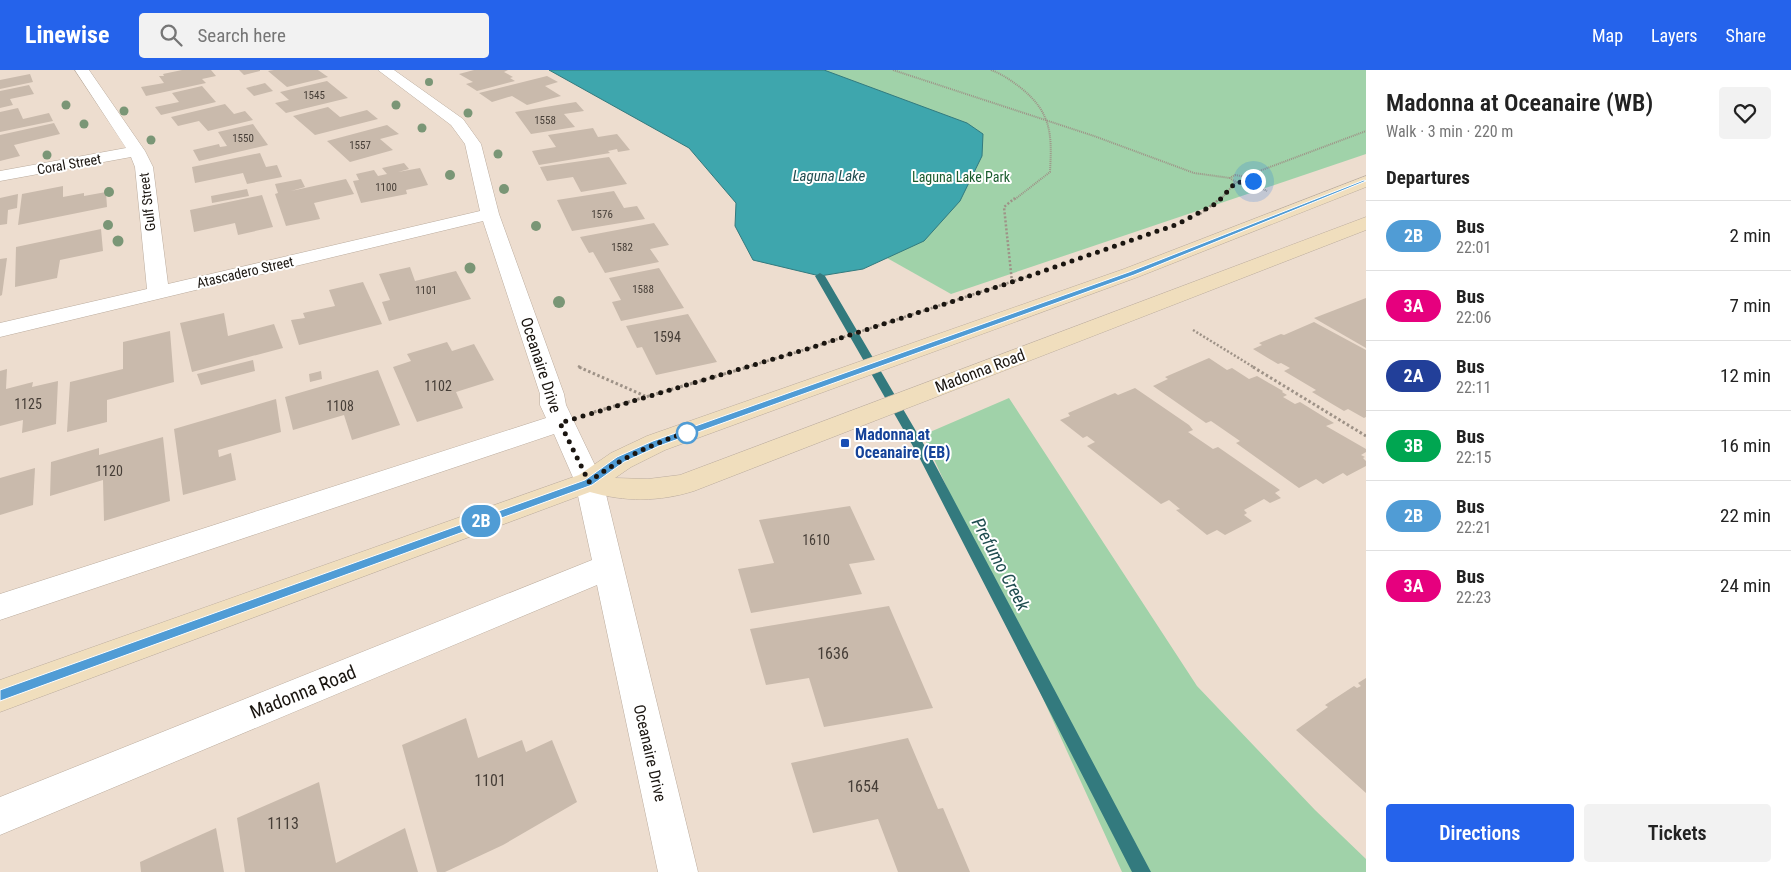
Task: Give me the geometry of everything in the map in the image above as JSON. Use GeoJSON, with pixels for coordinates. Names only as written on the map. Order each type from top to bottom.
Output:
{"type":"FeatureCollection","features":[{"type":"Feature","properties":{"kind":"main road"},"geometry":{"type":"LineString","coordinates":[[0,696],[589,482],[604,470],[638,451],[1132,273],[1366,181]]}},
{"type":"Feature","properties":{"kind":"main road","name":"Madonna Road"},"geometry":{"type":"LineString","coordinates":[[589,482],[612,489],[638,491],[662,489],[684,484],[1366,223]]}},
{"type":"Feature","properties":{"kind":"street","name":"Gulf Street"},"geometry":{"type":"LineString","coordinates":[[82,70],[137,151],[144,167],[158,293]]}},
{"type":"Feature","properties":{"kind":"street","name":"Oceanaire Drive"},"geometry":{"type":"LineString","coordinates":[[385,70],[457,122],[473,144],[490,214],[560,423],[589,482],[678,872]]}},
{"type":"Feature","properties":{"kind":"street","name":"Coral Street"},"geometry":{"type":"LineString","coordinates":[[0,176],[137,151]]}},
{"type":"Feature","properties":{"kind":"street","name":"Atascadero Street"},"geometry":{"type":"LineString","coordinates":[[0,330],[490,214]]}},
{"type":"Feature","properties":{"kind":"street"},"geometry":{"type":"LineString","coordinates":[[0,608],[560,423]]}},
{"type":"Feature","properties":{"kind":"street","name":"Madonna Road"},"geometry":{"type":"LineString","coordinates":[[0,816],[607,567]]}},
{"type":"Feature","properties":{"kind":"path"},"geometry":{"type":"LineString","coordinates":[[893,70],[1049,121],[1194,173],[1230,178],[1236,182],[1247,184],[1253,182],[1246,176]]}},
{"type":"Feature","properties":{"kind":"path"},"geometry":{"type":"LineString","coordinates":[[991,70],[999,72],[1031,95],[1049,121],[1052,137],[1050,172],[1004,207],[1012,282]]}},
{"type":"Feature","properties":{"kind":"path"},"geometry":{"type":"LineString","coordinates":[[1230,178],[1234,175],[1246,176],[1366,132]]}},
{"type":"Feature","properties":{"kind":"path"},"geometry":{"type":"LineString","coordinates":[[1199,215],[1217,203],[1236,182]]}},
{"type":"Feature","properties":{"kind":"path"},"geometry":{"type":"LineString","coordinates":[[560,423],[807,349],[1040,272]]}},
{"type":"Feature","properties":{"kind":"path"},"geometry":{"type":"LineString","coordinates":[[1193,330],[1366,436]]}},
{"type":"Feature","properties":{"kind":"path"},"geometry":{"type":"LineString","coordinates":[[576,360],[582,369],[645,396]]}},
{"type":"Feature","properties":{"kind":"green space","name":"Laguna Lake Park"},"geometry":{"type":"Polygon","coordinates":[[[553,70],[1366,70],[1366,154],[951,294],[553,70]]]}},
{"type":"Feature","properties":{"kind":"green space"},"geometry":{"type":"Polygon","coordinates":[[[1009,398],[1197,686],[1315,810],[1366,859],[1366,872],[1122,872],[923,435],[1009,398]]]}},
{"type":"Feature","properties":{"kind":"water","name":"Laguna Lake"},"geometry":{"type":"Polygon","coordinates":[[[549,70],[824,70],[967,123],[983,134],[982,156],[960,201],[924,241],[863,269],[820,276],[753,260],[735,226],[736,203],[689,148],[549,70]]]}},
{"type":"Feature","properties":{"kind":"building"},"geometry":{"type":"Polygon","coordinates":[[[182,70],[211,70],[216,76],[202,79],[206,83],[146,96],[141,87],[164,83],[159,76],[182,70]]]}},
{"type":"Feature","properties":{"kind":"building"},"geometry":{"type":"Polygon","coordinates":[[[239,70],[260,70],[260,71],[244,75],[239,70]]]}},
{"type":"Feature","properties":{"kind":"building"},"geometry":{"type":"Polygon","coordinates":[[[318,70],[328,77],[287,87],[268,71],[318,70]]]}},
{"type":"Feature","properties":{"kind":"building"},"geometry":{"type":"Polygon","coordinates":[[[474,70],[508,70],[504,72],[513,77],[510,78],[515,81],[477,91],[466,84],[473,82],[459,74],[474,70]]]}},
{"type":"Feature","properties":{"kind":"building"},"geometry":{"type":"Polygon","coordinates":[[[30,74],[33,82],[0,89],[0,80],[30,74]]]}},
{"type":"Feature","properties":{"kind":"building"},"geometry":{"type":"Polygon","coordinates":[[[547,76],[558,82],[545,86],[561,96],[527,105],[512,96],[492,102],[479,93],[547,76]]]}},
{"type":"Feature","properties":{"kind":"building"},"geometry":{"type":"Polygon","coordinates":[[[327,81],[348,98],[286,113],[275,103],[289,100],[280,92],[327,81]]]}},
{"type":"Feature","properties":{"kind":"building"},"geometry":{"type":"Polygon","coordinates":[[[265,83],[273,91],[254,96],[246,88],[265,83]]]}},
{"type":"Feature","properties":{"kind":"building"},"geometry":{"type":"Polygon","coordinates":[[[29,85],[34,94],[10,99],[13,105],[0,108],[0,91],[29,85]]]}},
{"type":"Feature","properties":{"kind":"building"},"geometry":{"type":"Polygon","coordinates":[[[202,86],[216,102],[161,115],[155,107],[179,102],[172,93],[202,86]]]}},
{"type":"Feature","properties":{"kind":"building"},"geometry":{"type":"Polygon","coordinates":[[[576,102],[584,111],[564,114],[575,127],[531,134],[515,112],[576,102]]]}},
{"type":"Feature","properties":{"kind":"building"},"geometry":{"type":"Polygon","coordinates":[[[225,104],[234,114],[245,111],[253,120],[208,131],[199,121],[178,126],[171,117],[225,104]]]}},
{"type":"Feature","properties":{"kind":"building"},"geometry":{"type":"Polygon","coordinates":[[[328,107],[340,117],[367,110],[378,119],[315,135],[293,116],[328,107]]]}},
{"type":"Feature","properties":{"kind":"building"},"geometry":{"type":"Polygon","coordinates":[[[18,108],[23,119],[49,113],[53,121],[0,132],[0,112],[18,108]]]}},
{"type":"Feature","properties":{"kind":"building"},"geometry":{"type":"Polygon","coordinates":[[[54,123],[60,134],[14,145],[20,156],[0,161],[0,135],[54,123]]]}},
{"type":"Feature","properties":{"kind":"building"},"geometry":{"type":"Polygon","coordinates":[[[253,124],[268,145],[199,161],[193,150],[219,144],[220,147],[227,146],[218,132],[253,124]]]}},
{"type":"Feature","properties":{"kind":"building"},"geometry":{"type":"Polygon","coordinates":[[[387,125],[399,134],[380,139],[393,150],[350,162],[327,141],[387,125]]]}},
{"type":"Feature","properties":{"kind":"building"},"geometry":{"type":"Polygon","coordinates":[[[593,128],[598,137],[617,134],[630,150],[618,152],[617,149],[608,151],[610,153],[539,165],[532,151],[556,147],[548,135],[593,128]]]}},
{"type":"Feature","properties":{"kind":"building"},"geometry":{"type":"Polygon","coordinates":[[[260,153],[266,167],[277,165],[282,177],[247,184],[243,173],[195,183],[192,167],[260,153]]]}},
{"type":"Feature","properties":{"kind":"building"},"geometry":{"type":"Polygon","coordinates":[[[609,157],[627,184],[581,192],[573,177],[547,181],[540,167],[609,157]]]}},
{"type":"Feature","properties":{"kind":"building"},"geometry":{"type":"Polygon","coordinates":[[[404,163],[409,169],[398,172],[420,168],[428,185],[406,190],[407,194],[361,203],[353,181],[359,180],[356,174],[374,170],[378,176],[387,174],[382,168],[404,163]]]}},
{"type":"Feature","properties":{"kind":"building"},"geometry":{"type":"Polygon","coordinates":[[[301,179],[305,187],[291,191],[346,179],[354,194],[314,203],[320,219],[286,226],[275,194],[278,193],[275,184],[301,179]]]}},
{"type":"Feature","properties":{"kind":"building"},"geometry":{"type":"Polygon","coordinates":[[[63,186],[63,197],[84,193],[84,196],[106,192],[107,207],[18,225],[22,194],[63,186]]]}},
{"type":"Feature","properties":{"kind":"building"},"geometry":{"type":"Polygon","coordinates":[[[247,189],[249,196],[212,203],[211,196],[247,189]]]}},
{"type":"Feature","properties":{"kind":"building"},"geometry":{"type":"Polygon","coordinates":[[[614,191],[624,208],[637,206],[645,219],[572,231],[557,200],[614,191]]]}},
{"type":"Feature","properties":{"kind":"building"},"geometry":{"type":"Polygon","coordinates":[[[18,194],[17,208],[8,210],[7,224],[0,225],[0,198],[18,194]]]}},
{"type":"Feature","properties":{"kind":"building"},"geometry":{"type":"Polygon","coordinates":[[[262,195],[273,227],[238,235],[235,223],[194,232],[190,210],[262,195]]]}},
{"type":"Feature","properties":{"kind":"building"},"geometry":{"type":"Polygon","coordinates":[[[654,223],[669,245],[650,249],[659,262],[605,273],[593,252],[589,253],[580,237],[654,223]]]}},
{"type":"Feature","properties":{"kind":"building"},"geometry":{"type":"Polygon","coordinates":[[[101,229],[103,251],[60,260],[57,278],[15,287],[16,247],[101,229]]]}},
{"type":"Feature","properties":{"kind":"building"},"geometry":{"type":"Polygon","coordinates":[[[7,258],[2,295],[0,296],[0,259],[7,258]]]}},
{"type":"Feature","properties":{"kind":"building"},"geometry":{"type":"Polygon","coordinates":[[[410,267],[415,281],[456,271],[471,299],[389,321],[382,302],[390,300],[379,274],[410,267]]]}},
{"type":"Feature","properties":{"kind":"building"},"geometry":{"type":"Polygon","coordinates":[[[659,268],[684,308],[621,321],[612,302],[621,300],[609,278],[659,268]]]}},
{"type":"Feature","properties":{"kind":"building"},"geometry":{"type":"Polygon","coordinates":[[[363,282],[382,324],[299,345],[291,320],[305,318],[303,313],[335,306],[329,290],[363,282]]]}},
{"type":"Feature","properties":{"kind":"building"},"geometry":{"type":"Polygon","coordinates":[[[1366,298],[1366,348],[1314,318],[1366,298]]]}},
{"type":"Feature","properties":{"kind":"building"},"geometry":{"type":"Polygon","coordinates":[[[224,313],[228,336],[274,324],[283,348],[192,372],[180,323],[224,313]]]}},
{"type":"Feature","properties":{"kind":"building"},"geometry":{"type":"Polygon","coordinates":[[[688,314],[717,362],[656,375],[642,347],[637,348],[626,326],[688,314]]]}},
{"type":"Feature","properties":{"kind":"building"},"geometry":{"type":"Polygon","coordinates":[[[1314,322],[1366,350],[1366,417],[1364,418],[1348,409],[1344,411],[1312,392],[1316,390],[1284,371],[1290,368],[1281,363],[1278,364],[1253,349],[1262,345],[1259,343],[1314,322]]]}},
{"type":"Feature","properties":{"kind":"building"},"geometry":{"type":"Polygon","coordinates":[[[170,331],[174,382],[107,400],[107,422],[67,432],[70,382],[123,369],[123,342],[170,331]]]}},
{"type":"Feature","properties":{"kind":"building"},"geometry":{"type":"Polygon","coordinates":[[[447,342],[452,351],[474,344],[494,380],[456,392],[463,408],[417,422],[393,367],[411,361],[407,354],[447,342]]]}},
{"type":"Feature","properties":{"kind":"building"},"geometry":{"type":"Polygon","coordinates":[[[1209,358],[1227,370],[1232,368],[1249,379],[1257,376],[1283,391],[1287,395],[1283,397],[1295,404],[1300,402],[1334,423],[1326,426],[1366,449],[1366,452],[1361,455],[1365,457],[1363,458],[1366,461],[1366,466],[1347,476],[1343,473],[1323,484],[1316,479],[1299,488],[1236,443],[1240,441],[1211,421],[1206,423],[1153,386],[1168,379],[1165,377],[1209,358]]]}},
{"type":"Feature","properties":{"kind":"building"},"geometry":{"type":"Polygon","coordinates":[[[253,360],[255,371],[201,385],[197,374],[253,360]]]}},
{"type":"Feature","properties":{"kind":"building"},"geometry":{"type":"Polygon","coordinates":[[[7,369],[6,389],[33,382],[32,387],[58,381],[56,424],[22,433],[23,420],[0,426],[0,371],[7,369]]]}},
{"type":"Feature","properties":{"kind":"building"},"geometry":{"type":"Polygon","coordinates":[[[378,370],[400,425],[352,440],[344,415],[293,430],[285,397],[378,370]]]}},
{"type":"Feature","properties":{"kind":"building"},"geometry":{"type":"Polygon","coordinates":[[[321,371],[322,379],[310,382],[309,374],[321,371]]]}},
{"type":"Feature","properties":{"kind":"building"},"geometry":{"type":"Polygon","coordinates":[[[1135,388],[1189,425],[1193,430],[1188,432],[1213,449],[1218,447],[1280,490],[1275,493],[1281,498],[1270,503],[1264,499],[1244,510],[1247,513],[1244,515],[1252,521],[1225,535],[1217,530],[1207,535],[1176,510],[1180,509],[1169,500],[1161,504],[1087,446],[1095,442],[1087,436],[1083,438],[1060,420],[1070,416],[1068,413],[1115,393],[1118,395],[1135,388]]]}},
{"type":"Feature","properties":{"kind":"building"},"geometry":{"type":"Polygon","coordinates":[[[276,399],[281,432],[218,450],[219,457],[231,453],[236,480],[183,495],[174,429],[276,399]]]}},
{"type":"Feature","properties":{"kind":"building"},"geometry":{"type":"Polygon","coordinates":[[[163,437],[170,501],[104,521],[103,480],[50,496],[51,462],[99,448],[99,455],[163,437]]]}},
{"type":"Feature","properties":{"kind":"building"},"geometry":{"type":"Polygon","coordinates":[[[35,468],[33,505],[0,515],[0,478],[35,468]]]}},
{"type":"Feature","properties":{"kind":"building"},"geometry":{"type":"Polygon","coordinates":[[[850,506],[875,560],[849,564],[862,594],[751,613],[738,569],[774,563],[759,520],[850,506]]]}},
{"type":"Feature","properties":{"kind":"building"},"geometry":{"type":"Polygon","coordinates":[[[889,606],[933,708],[824,727],[809,678],[766,685],[750,629],[889,606]]]}},
{"type":"Feature","properties":{"kind":"building"},"geometry":{"type":"Polygon","coordinates":[[[1366,678],[1366,793],[1296,730],[1328,707],[1325,705],[1354,686],[1357,688],[1361,686],[1358,683],[1366,678]]]}},
{"type":"Feature","properties":{"kind":"building"},"geometry":{"type":"Polygon","coordinates":[[[466,718],[478,758],[522,740],[526,752],[552,740],[577,802],[503,845],[445,872],[437,872],[402,745],[466,718]]]}},
{"type":"Feature","properties":{"kind":"building"},"geometry":{"type":"Polygon","coordinates":[[[908,738],[938,809],[943,808],[970,872],[898,872],[878,819],[813,833],[791,763],[908,738]]]}},
{"type":"Feature","properties":{"kind":"building"},"geometry":{"type":"Polygon","coordinates":[[[319,782],[336,863],[405,828],[418,872],[245,872],[237,818],[319,782]]]}},
{"type":"Feature","properties":{"kind":"building"},"geometry":{"type":"Polygon","coordinates":[[[216,828],[224,872],[141,872],[140,862],[216,828]]]}},
{"type":"Feature","properties":{"kind":"waterway","name":"Prefumo Creek"},"geometry":{"type":"LineString","coordinates":[[820,276],[924,455],[1142,872]]}},
{"type":"Feature","properties":{"kind":"bus line","name":"2B"},"geometry":{"type":"LineString","coordinates":[[0,696],[589,482],[621,460],[656,443],[1132,273],[1366,181]]}},
{"type":"Feature","properties":{"kind":"place","name":"Madonna at Oceanaire (EB)"},"geometry":{"type":"Point","coordinates":[845,443]}},
{"type":"Feature","properties":{"kind":"route"},"geometry":{"type":"LineString","coordinates":[[687,433],[690,431],[638,451],[604,470],[589,482],[560,423],[807,349],[1012,282],[1178,224],[1217,203],[1236,182],[1247,184],[1253,181]]}}]}
